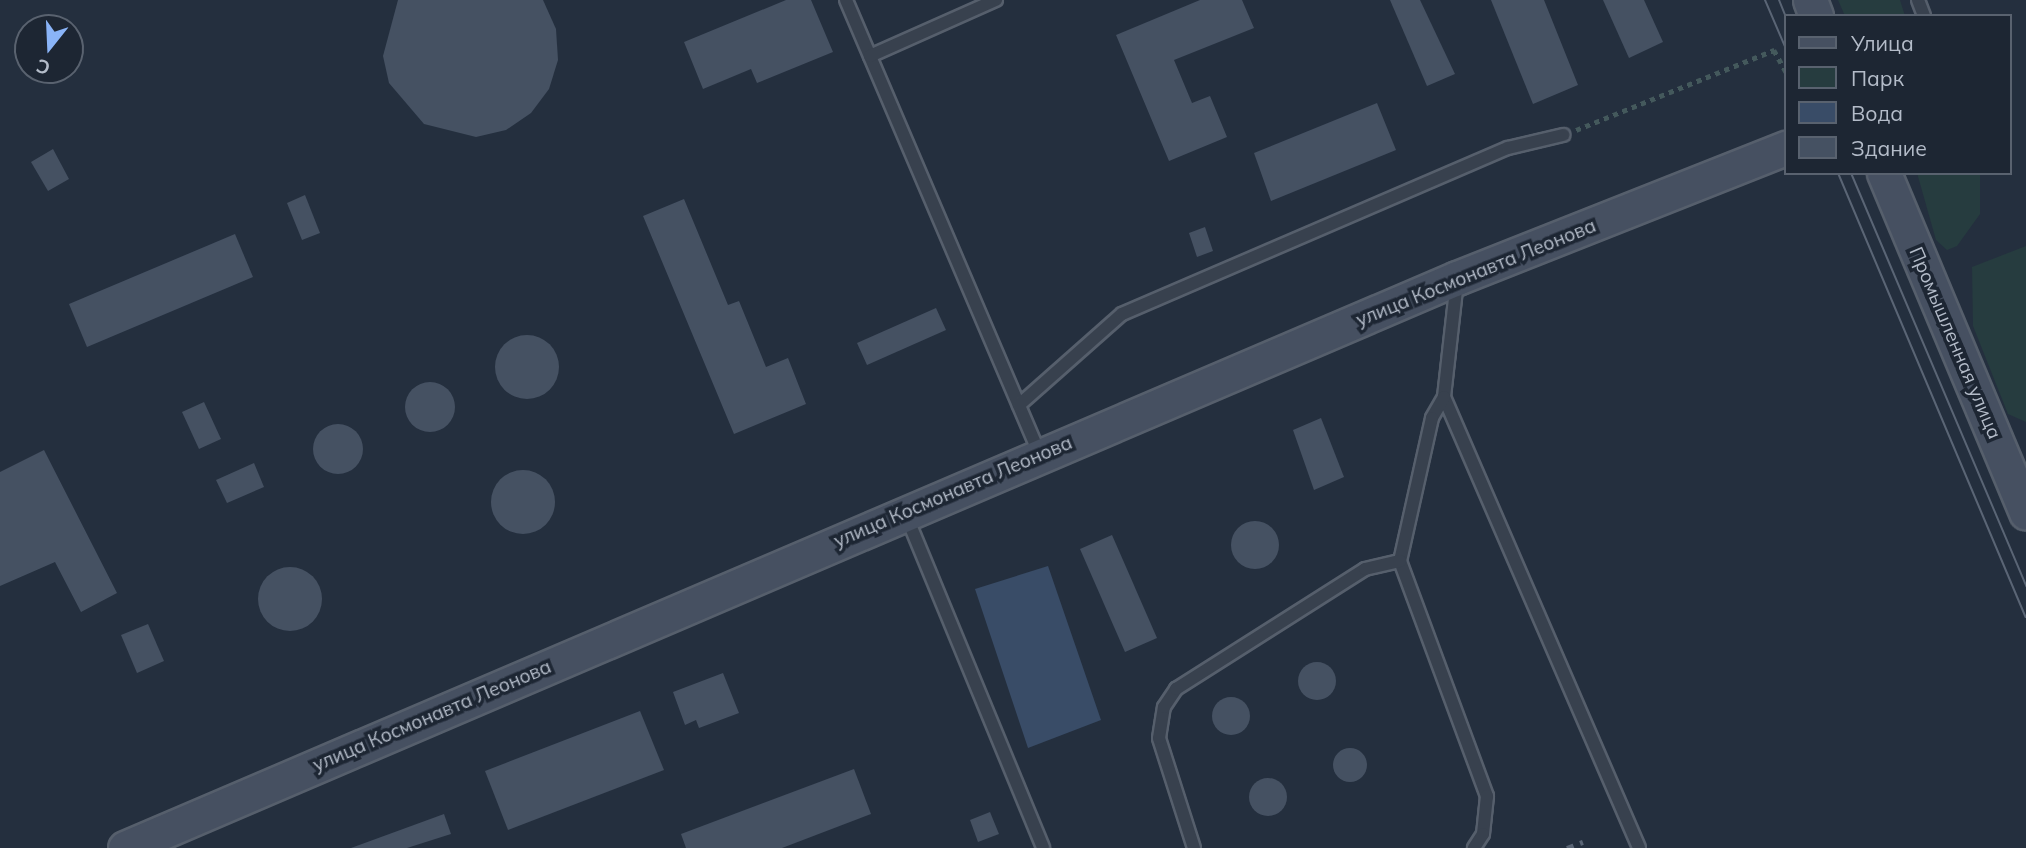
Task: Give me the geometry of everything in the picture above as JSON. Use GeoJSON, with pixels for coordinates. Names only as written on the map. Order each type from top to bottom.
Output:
{"type":"FeatureCollection","features":[{"type":"Feature","properties":{"kind":"street","name":"улица Космонавта Леонова"},"geometry":{"type":"LineString","coordinates":[[125,848],[1040,454],[1457,278],[1784,149]]}},
{"type":"Feature","properties":{"kind":"street","name":"Промышленная улица"},"geometry":{"type":"LineString","coordinates":[[1885,175],[2023,496]]}},
{"type":"Feature","properties":{"kind":"lane"},"geometry":{"type":"LineString","coordinates":[[846,0],[1040,454]]}},
{"type":"Feature","properties":{"kind":"lane"},"geometry":{"type":"LineString","coordinates":[[870,56],[996,0]]}},
{"type":"Feature","properties":{"kind":"lane"},"geometry":{"type":"LineString","coordinates":[[1019,405],[1122,314],[1508,148],[1563,135]]}},
{"type":"Feature","properties":{"kind":"lane"},"geometry":{"type":"LineString","coordinates":[[1457,278],[1444,397],[1432,418],[1400,561],[1487,796],[1483,834],[1474,848]]}},
{"type":"Feature","properties":{"kind":"lane"},"geometry":{"type":"LineString","coordinates":[[1444,397],[1639,848]]}},
{"type":"Feature","properties":{"kind":"lane"},"geometry":{"type":"LineString","coordinates":[[905,512],[1043,848]]}},
{"type":"Feature","properties":{"kind":"lane"},"geometry":{"type":"LineString","coordinates":[[1194,848],[1159,737],[1164,707],[1176,689],[1365,569],[1400,561]]}},
{"type":"Feature","properties":{"kind":"path"},"geometry":{"type":"LineString","coordinates":[[1563,135],[1774,50],[1784,68]]}},
{"type":"Feature","properties":{"kind":"green space"},"geometry":{"type":"Polygon","coordinates":[[[1838,0],[1900,0],[1904,14],[1844,14],[1838,0]]]}},
{"type":"Feature","properties":{"kind":"green space"},"geometry":{"type":"Polygon","coordinates":[[[1918,175],[1980,175],[1980,214],[1957,246],[1947,250],[1936,240],[1918,175]]]}},
{"type":"Feature","properties":{"kind":"green space"},"geometry":{"type":"Polygon","coordinates":[[[2026,246],[2026,422],[2008,414],[1973,326],[1972,267],[2026,246]]]}},
{"type":"Feature","properties":{"kind":"water"},"geometry":{"type":"Polygon","coordinates":[[[1048,566],[1101,720],[1028,748],[975,589],[1048,566]]]}},
{"type":"Feature","properties":{"kind":"building"},"geometry":{"type":"Polygon","coordinates":[[[398,0],[543,0],[556,29],[558,60],[549,89],[531,113],[506,130],[476,137],[424,124],[389,83],[383,56],[398,0]]]}},
{"type":"Feature","properties":{"kind":"building"},"geometry":{"type":"Polygon","coordinates":[[[786,0],[811,0],[833,52],[757,83],[751,69],[703,89],[684,42],[786,0]]]}},
{"type":"Feature","properties":{"kind":"building"},"geometry":{"type":"Polygon","coordinates":[[[1200,0],[1242,0],[1254,28],[1174,60],[1192,103],[1210,96],[1227,137],[1169,161],[1116,35],[1200,0]]]}},
{"type":"Feature","properties":{"kind":"building"},"geometry":{"type":"Polygon","coordinates":[[[1390,0],[1420,0],[1455,74],[1427,86],[1390,0]]]}},
{"type":"Feature","properties":{"kind":"building"},"geometry":{"type":"Polygon","coordinates":[[[1491,0],[1544,0],[1578,85],[1533,104],[1491,0]]]}},
{"type":"Feature","properties":{"kind":"building"},"geometry":{"type":"Polygon","coordinates":[[[1603,0],[1644,0],[1663,42],[1629,58],[1603,0]]]}},
{"type":"Feature","properties":{"kind":"building"},"geometry":{"type":"Polygon","coordinates":[[[1377,103],[1396,150],[1271,201],[1254,153],[1377,103]]]}},
{"type":"Feature","properties":{"kind":"building"},"geometry":{"type":"Polygon","coordinates":[[[53,149],[69,179],[48,191],[31,162],[53,149]]]}},
{"type":"Feature","properties":{"kind":"building"},"geometry":{"type":"Polygon","coordinates":[[[305,195],[320,233],[302,240],[287,203],[305,195]]]}},
{"type":"Feature","properties":{"kind":"building"},"geometry":{"type":"Polygon","coordinates":[[[684,199],[728,305],[739,301],[766,367],[788,358],[806,404],[734,434],[643,216],[684,199]]]}},
{"type":"Feature","properties":{"kind":"building"},"geometry":{"type":"Polygon","coordinates":[[[1205,227],[1213,251],[1197,257],[1189,233],[1205,227]]]}},
{"type":"Feature","properties":{"kind":"building"},"geometry":{"type":"Polygon","coordinates":[[[235,234],[253,277],[87,347],[69,304],[235,234]]]}},
{"type":"Feature","properties":{"kind":"building"},"geometry":{"type":"Polygon","coordinates":[[[936,308],[946,330],[867,365],[857,343],[936,308]]]}},
{"type":"Feature","properties":{"kind":"building"},"geometry":{"type":"Polygon","coordinates":[[[527,335],[550,344],[559,367],[550,390],[527,399],[504,390],[495,367],[504,344],[527,335]]]}},
{"type":"Feature","properties":{"kind":"building"},"geometry":{"type":"Polygon","coordinates":[[[430,382],[448,389],[455,407],[448,425],[430,432],[412,425],[405,407],[412,389],[430,382]]]}},
{"type":"Feature","properties":{"kind":"building"},"geometry":{"type":"Polygon","coordinates":[[[204,402],[221,439],[199,449],[182,412],[204,402]]]}},
{"type":"Feature","properties":{"kind":"building"},"geometry":{"type":"Polygon","coordinates":[[[1321,418],[1344,477],[1314,490],[1293,430],[1321,418]]]}},
{"type":"Feature","properties":{"kind":"building"},"geometry":{"type":"Polygon","coordinates":[[[338,424],[355,432],[363,449],[355,466],[338,474],[321,466],[313,449],[321,432],[338,424]]]}},
{"type":"Feature","properties":{"kind":"building"},"geometry":{"type":"Polygon","coordinates":[[[44,450],[117,593],[81,612],[55,562],[0,586],[0,472],[44,450]]]}},
{"type":"Feature","properties":{"kind":"building"},"geometry":{"type":"Polygon","coordinates":[[[254,463],[264,487],[227,503],[216,480],[254,463]]]}},
{"type":"Feature","properties":{"kind":"building"},"geometry":{"type":"Polygon","coordinates":[[[523,470],[535,472],[546,479],[553,490],[553,514],[546,525],[535,532],[523,534],[511,532],[500,525],[493,514],[491,502],[493,490],[500,479],[511,472],[523,470]]]}},
{"type":"Feature","properties":{"kind":"building"},"geometry":{"type":"Polygon","coordinates":[[[1255,521],[1272,528],[1279,545],[1272,562],[1255,569],[1238,562],[1231,545],[1238,528],[1255,521]]]}},
{"type":"Feature","properties":{"kind":"building"},"geometry":{"type":"Polygon","coordinates":[[[1112,535],[1157,638],[1125,652],[1080,549],[1112,535]]]}},
{"type":"Feature","properties":{"kind":"building"},"geometry":{"type":"Polygon","coordinates":[[[290,567],[313,576],[322,599],[313,622],[290,631],[267,622],[258,599],[267,576],[290,567]]]}},
{"type":"Feature","properties":{"kind":"building"},"geometry":{"type":"Polygon","coordinates":[[[148,624],[164,661],[137,673],[121,635],[148,624]]]}},
{"type":"Feature","properties":{"kind":"building"},"geometry":{"type":"Polygon","coordinates":[[[1317,662],[1331,667],[1336,681],[1331,695],[1317,700],[1303,695],[1298,681],[1303,667],[1317,662]]]}},
{"type":"Feature","properties":{"kind":"building"},"geometry":{"type":"Polygon","coordinates":[[[723,673],[739,713],[699,728],[696,720],[685,725],[673,692],[723,673]]]}},
{"type":"Feature","properties":{"kind":"building"},"geometry":{"type":"Polygon","coordinates":[[[1231,697],[1245,702],[1250,716],[1245,730],[1231,735],[1217,730],[1212,716],[1217,702],[1231,697]]]}},
{"type":"Feature","properties":{"kind":"building"},"geometry":{"type":"Polygon","coordinates":[[[640,711],[664,770],[508,830],[485,771],[640,711]]]}},
{"type":"Feature","properties":{"kind":"building"},"geometry":{"type":"Polygon","coordinates":[[[1350,748],[1362,753],[1367,765],[1362,777],[1350,782],[1338,777],[1333,765],[1338,753],[1350,748]]]}},
{"type":"Feature","properties":{"kind":"building"},"geometry":{"type":"Polygon","coordinates":[[[854,769],[871,814],[782,848],[686,848],[681,834],[854,769]]]}},
{"type":"Feature","properties":{"kind":"building"},"geometry":{"type":"Polygon","coordinates":[[[1268,778],[1282,783],[1287,797],[1282,811],[1268,816],[1254,811],[1249,797],[1254,783],[1268,778]]]}},
{"type":"Feature","properties":{"kind":"building"},"geometry":{"type":"Polygon","coordinates":[[[990,812],[999,834],[978,842],[970,820],[990,812]]]}},
{"type":"Feature","properties":{"kind":"building"},"geometry":{"type":"Polygon","coordinates":[[[444,814],[451,834],[407,848],[351,848],[444,814]]]}},
{"type":"Feature","properties":{"kind":"tram line"},"geometry":{"type":"LineString","coordinates":[[1765,0],[1784,44]]}},
{"type":"Feature","properties":{"kind":"tram line"},"geometry":{"type":"LineString","coordinates":[[1779,0],[1785,14]]}},
{"type":"Feature","properties":{"kind":"tram line"},"geometry":{"type":"LineString","coordinates":[[1839,175],[2026,617]]}},
{"type":"Feature","properties":{"kind":"tram line"},"geometry":{"type":"LineString","coordinates":[[1852,175],[2026,586]]}},
{"type":"Feature","properties":{"kind":"railway"},"geometry":{"type":"LineString","coordinates":[[1567,848],[1583,842]]}}]}
